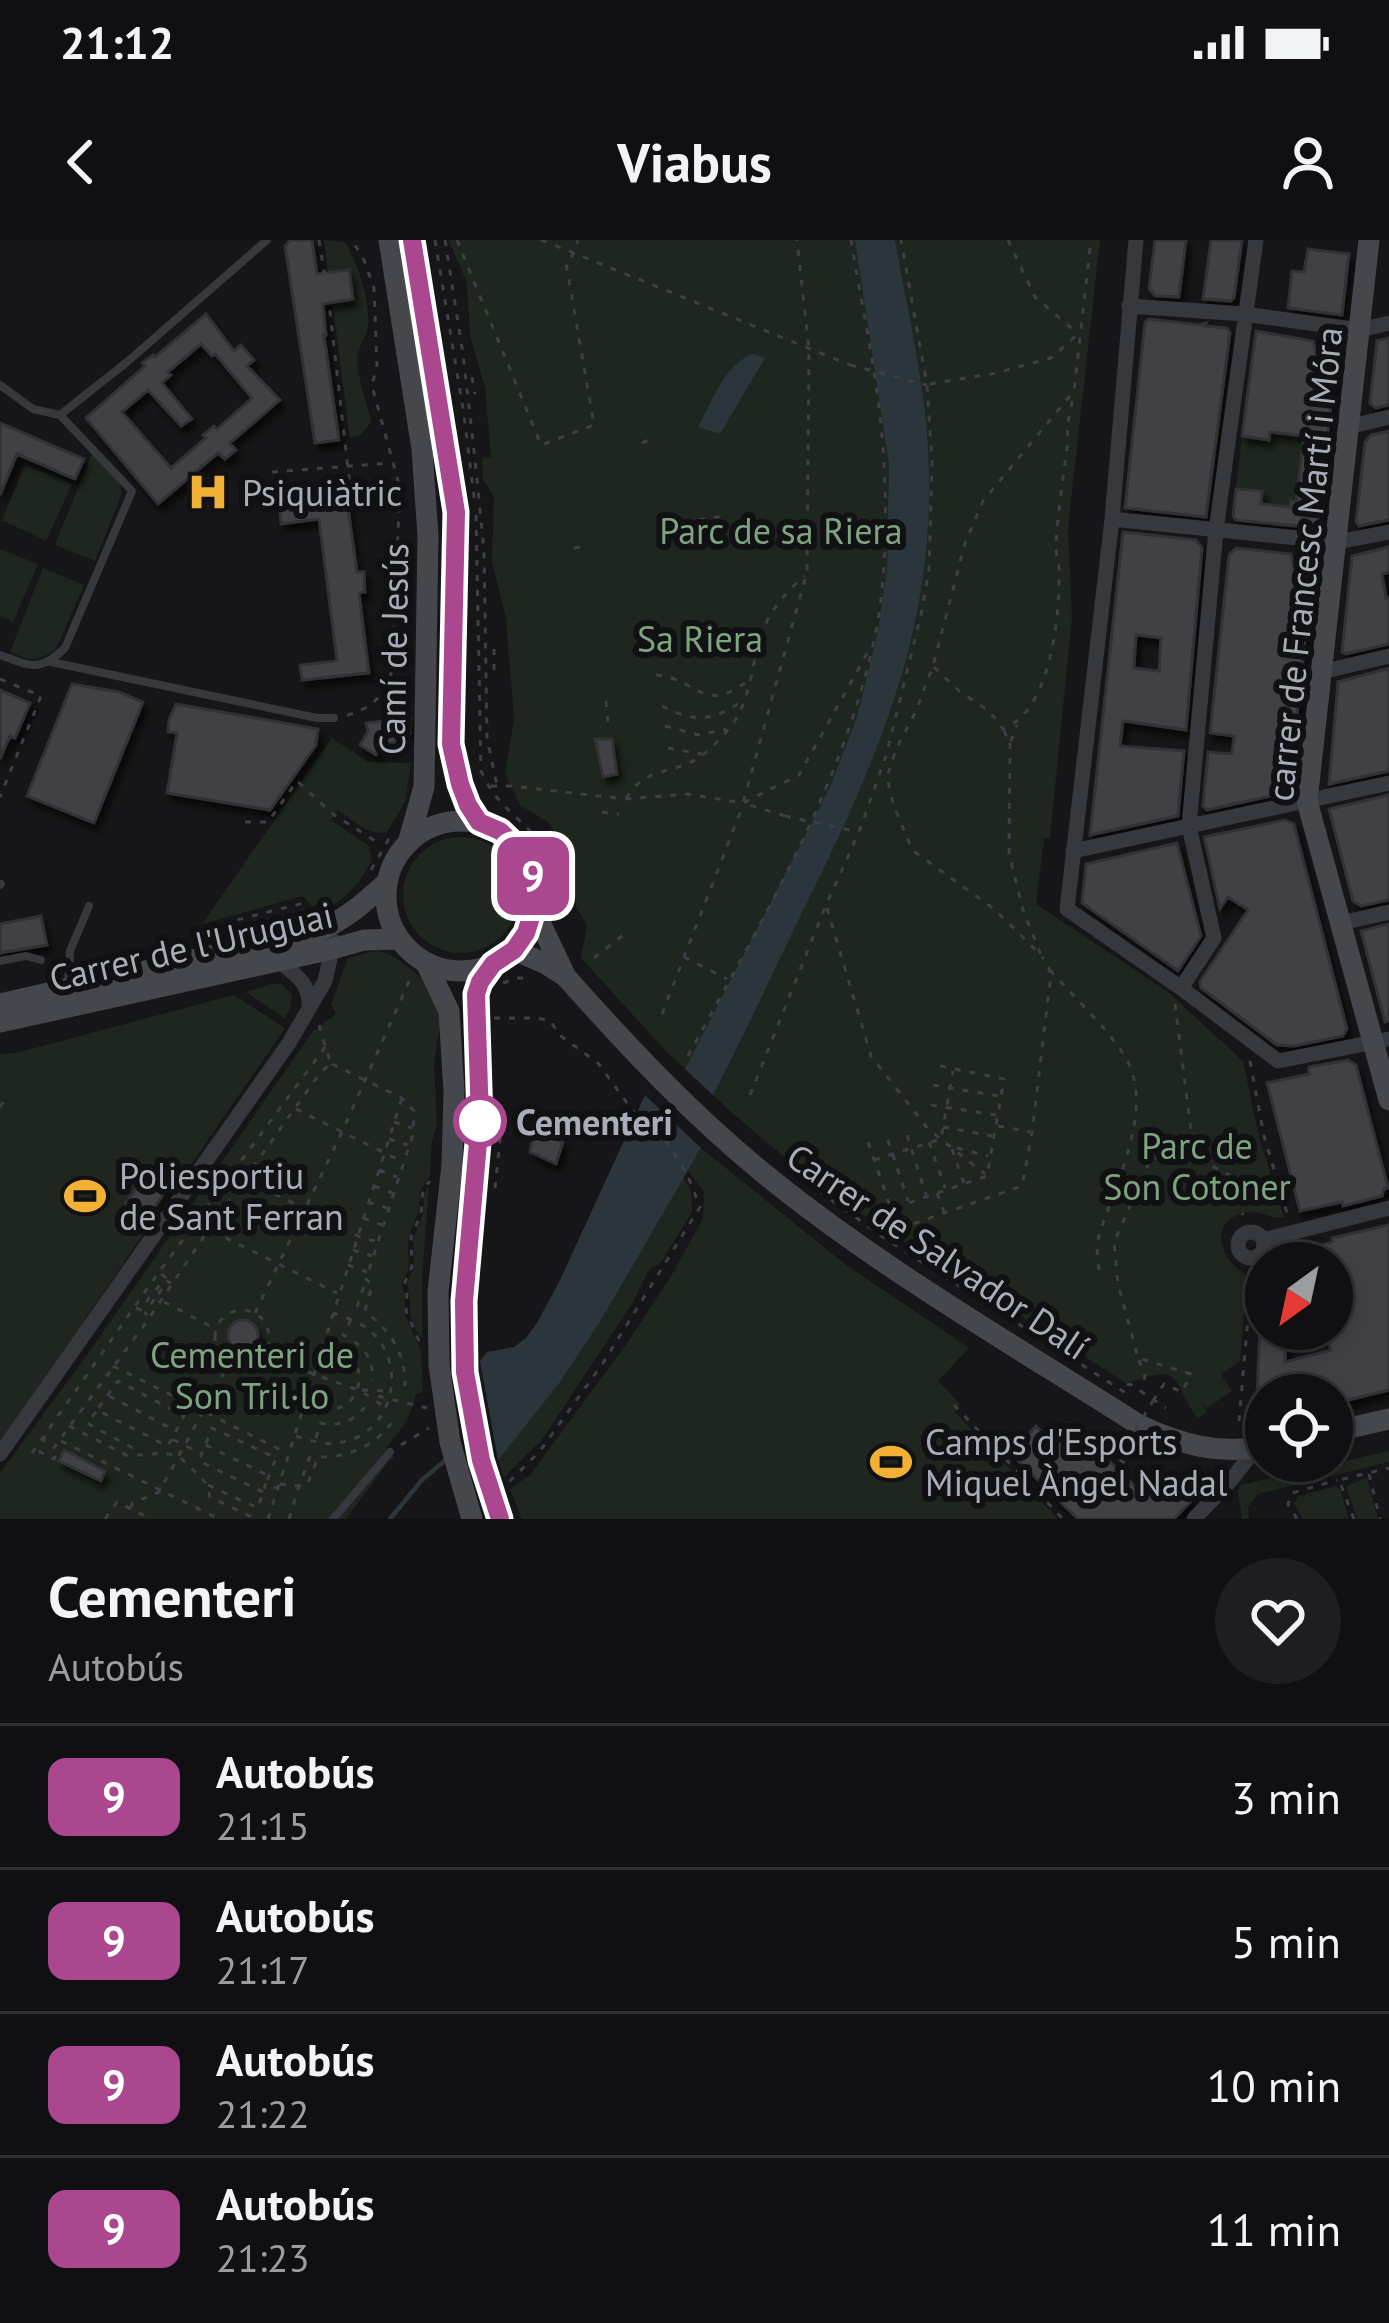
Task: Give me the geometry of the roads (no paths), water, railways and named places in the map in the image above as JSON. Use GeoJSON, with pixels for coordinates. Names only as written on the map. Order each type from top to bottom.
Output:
{"type":"FeatureCollection","features":[{"type":"Feature","properties":{"kind":"main road","name":"Camí de Jesús"},"geometry":{"type":"LineString","coordinates":[[389,240],[422,449],[428,536],[424,787],[398,841]]}},
{"type":"Feature","properties":{"kind":"main road","name":"Camí de Jesús"},"geometry":{"type":"LineString","coordinates":[[412,240],[456,512],[451,744],[460,784],[479,822]]}},
{"type":"Feature","properties":{"kind":"main road","name":"carrer de Francesc Martí i Móra"},"geometry":{"type":"LineString","coordinates":[[1369,240],[1306,801],[1382,1040],[1389,1100]]}},
{"type":"Feature","properties":{"kind":"main road"},"geometry":{"type":"LineString","coordinates":[[472,1519],[434,1418],[437,1310],[452,1165],[449,1011],[398,939],[376,881],[394,861],[398,841],[448,821],[479,822],[500,831],[525,855],[545,910],[514,950],[493,964],[476,994],[480,1120],[464,1301],[465,1372],[474,1433],[500,1519]]}},
{"type":"Feature","properties":{"kind":"main road","name":"Carrer de l'Uruguai"},"geometry":{"type":"LineString","coordinates":[[0,1004],[320,931],[340,921],[376,881]]}},
{"type":"Feature","properties":{"kind":"main road","name":"Carrer de Salvador Dalí"},"geometry":{"type":"LineString","coordinates":[[545,910],[566,977]]}},
{"type":"Feature","properties":{"kind":"main road","name":"Carrer de l'Uruguai"},"geometry":{"type":"LineString","coordinates":[[0,1022],[364,940],[398,939]]}},
{"type":"Feature","properties":{"kind":"main road","name":"Carrer de Salvador Dalí"},"geometry":{"type":"LineString","coordinates":[[514,950],[566,977],[677,1097],[767,1176],[890,1266],[1139,1425],[1176,1442],[1245,1448]]}},
{"type":"Feature","properties":{"kind":"main road"},"geometry":{"type":"LineString","coordinates":[[419,969],[457,972],[493,964]]}},
{"type":"Feature","properties":{"kind":"main road"},"geometry":{"type":"LineString","coordinates":[[1353,1427],[1389,1419]]}},
{"type":"Feature","properties":{"kind":"street"},"geometry":{"type":"LineString","coordinates":[[1136,240],[1112,519],[1067,909],[1178,993],[1278,1060],[1382,1040]]}},
{"type":"Feature","properties":{"kind":"street"},"geometry":{"type":"LineString","coordinates":[[1178,993],[1214,938],[1189,826],[1216,530],[1256,240]]}},
{"type":"Feature","properties":{"kind":"street"},"geometry":{"type":"LineString","coordinates":[[1129,306],[1244,314],[1360,330],[1389,323]]}},
{"type":"Feature","properties":{"kind":"street"},"geometry":{"type":"LineString","coordinates":[[1348,427],[1389,417]]}},
{"type":"Feature","properties":{"kind":"street"},"geometry":{"type":"LineString","coordinates":[[1112,519],[1337,542],[1389,532]]}},
{"type":"Feature","properties":{"kind":"street"},"geometry":{"type":"LineString","coordinates":[[1322,672],[1389,656]]}},
{"type":"Feature","properties":{"kind":"street"},"geometry":{"type":"LineString","coordinates":[[1073,851],[1389,784]]}},
{"type":"Feature","properties":{"kind":"street"},"geometry":{"type":"LineString","coordinates":[[1341,922],[1389,912]]}},
{"type":"Feature","properties":{"kind":"street"},"geometry":{"type":"LineString","coordinates":[[0,1454],[314,1018],[340,921]]}},
{"type":"Feature","properties":{"kind":"street"},"geometry":{"type":"LineString","coordinates":[[277,961],[306,985],[314,1018]]}},
{"type":"Feature","properties":{"kind":"street"},"geometry":{"type":"LineString","coordinates":[[1263,1240],[1389,1208]]}},
{"type":"Feature","properties":{"kind":"street"},"geometry":{"type":"LineString","coordinates":[[1194,1519],[1245,1465]]}},
{"type":"Feature","properties":{"kind":"lane"},"geometry":{"type":"LineString","coordinates":[[60,415],[267,240]]}},
{"type":"Feature","properties":{"kind":"lane"},"geometry":{"type":"LineString","coordinates":[[0,385],[33,409],[60,415],[131,491],[64,649],[51,662]]}},
{"type":"Feature","properties":{"kind":"lane"},"geometry":{"type":"LineString","coordinates":[[0,655],[32,667],[51,662],[334,718]]}},
{"type":"Feature","properties":{"kind":"lane"},"geometry":{"type":"LineString","coordinates":[[68,989],[70,951],[89,906]]}},
{"type":"Feature","properties":{"kind":"lane"},"geometry":{"type":"LineString","coordinates":[[0,961],[26,956],[41,960]]}},
{"type":"Feature","properties":{"kind":"lane"},"geometry":{"type":"LineString","coordinates":[[334,1519],[389,1452]]}},
{"type":"Feature","properties":{"kind":"waterway","name":"Sa Riera"},"geometry":{"type":"LineString","coordinates":[[390,1519],[422,1480],[448,1458]]}},
{"type":"Feature","properties":{"kind":"place","name":"Psiquiàtric"},"geometry":{"type":"Point","coordinates":[208,492]}},
{"type":"Feature","properties":{"kind":"place","name":"Cementeri"},"geometry":{"type":"Point","coordinates":[480,1121]}},
{"type":"Feature","properties":{"kind":"place","name":"Poliesportiu de Sant Ferran"},"geometry":{"type":"Point","coordinates":[85,1196]}},
{"type":"Feature","properties":{"kind":"place","name":"Camps d'Esports Miquel Àngel Nadal"},"geometry":{"type":"Point","coordinates":[891,1462]}},
{"type":"Feature","properties":{"kind":"park label","name":"Parc de sa Riera"},"geometry":{"type":"Point","coordinates":[781,530]}},
{"type":"Feature","properties":{"kind":"park label","name":"Parc de Son Cotoner"},"geometry":{"type":"Point","coordinates":[1197,1166]}},
{"type":"Feature","properties":{"kind":"park label","name":"Cementeri de Son Tril·lo"},"geometry":{"type":"Point","coordinates":[252,1374]}}]}
